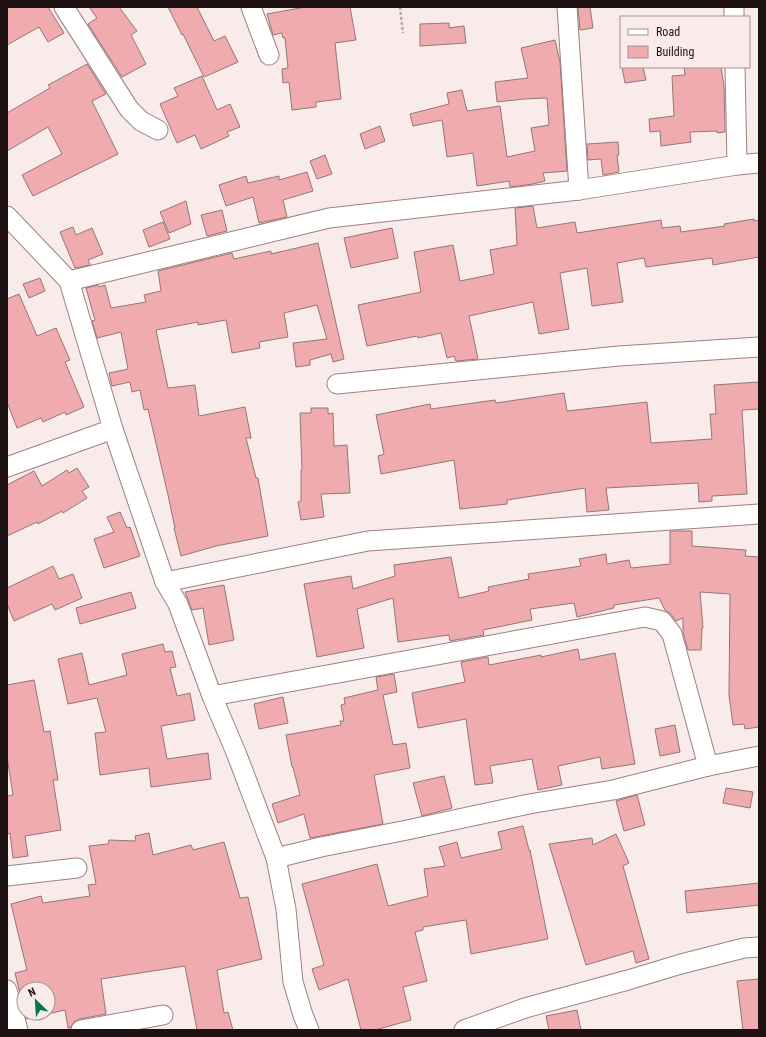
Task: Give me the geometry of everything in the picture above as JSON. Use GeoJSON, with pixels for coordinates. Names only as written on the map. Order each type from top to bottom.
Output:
{"type":"FeatureCollection","features":[{"type":"Feature","properties":{"kind":"street"},"geometry":{"type":"LineString","coordinates":[[64,7],[129,109],[141,121],[158,130]]}},
{"type":"Feature","properties":{"kind":"street"},"geometry":{"type":"LineString","coordinates":[[251,7],[269,55]]}},
{"type":"Feature","properties":{"kind":"street"},"geometry":{"type":"LineString","coordinates":[[567,7],[579,190]]}},
{"type":"Feature","properties":{"kind":"street"},"geometry":{"type":"LineString","coordinates":[[735,68],[737,165]]}},
{"type":"Feature","properties":{"kind":"street"},"geometry":{"type":"LineString","coordinates":[[69,280],[329,218],[579,190],[737,165],[759,163]]}},
{"type":"Feature","properties":{"kind":"street"},"geometry":{"type":"LineString","coordinates":[[7,216],[69,280],[113,429],[165,582],[178,604],[212,696],[237,755],[276,858],[286,909],[293,982],[309,1030]]}},
{"type":"Feature","properties":{"kind":"street"},"geometry":{"type":"LineString","coordinates":[[337,384],[619,356],[759,347]]}},
{"type":"Feature","properties":{"kind":"street"},"geometry":{"type":"LineString","coordinates":[[7,468],[113,429]]}},
{"type":"Feature","properties":{"kind":"street"},"geometry":{"type":"LineString","coordinates":[[165,582],[368,542],[759,514]]}},
{"type":"Feature","properties":{"kind":"street"},"geometry":{"type":"LineString","coordinates":[[212,696],[646,617],[662,622],[672,634],[708,766]]}},
{"type":"Feature","properties":{"kind":"street"},"geometry":{"type":"LineString","coordinates":[[276,858],[321,847],[529,804],[613,790],[708,766],[759,756]]}},
{"type":"Feature","properties":{"kind":"street"},"geometry":{"type":"LineString","coordinates":[[7,876],[77,868]]}},
{"type":"Feature","properties":{"kind":"street"},"geometry":{"type":"LineString","coordinates":[[464,1030],[525,1008],[681,964],[744,948],[759,947]]}},
{"type":"Feature","properties":{"kind":"street"},"geometry":{"type":"LineString","coordinates":[[7,990],[18,1030]]}},
{"type":"Feature","properties":{"kind":"street"},"geometry":{"type":"LineString","coordinates":[[81,1030],[163,1014]]}},
{"type":"Feature","properties":{"kind":"path"},"geometry":{"type":"LineString","coordinates":[[400,7],[403,33]]}},
{"type":"Feature","properties":{"kind":"building"},"geometry":{"type":"Polygon","coordinates":[[[7,7],[48,7],[64,33],[48,42],[39,27],[7,45],[7,7]]]}},
{"type":"Feature","properties":{"kind":"building"},"geometry":{"type":"Polygon","coordinates":[[[89,7],[119,7],[137,31],[131,35],[146,64],[122,77],[88,24],[97,18],[89,7]]]}},
{"type":"Feature","properties":{"kind":"building"},"geometry":{"type":"Polygon","coordinates":[[[168,7],[197,7],[214,41],[225,36],[238,62],[204,77],[168,7]]]}},
{"type":"Feature","properties":{"kind":"building"},"geometry":{"type":"Polygon","coordinates":[[[305,7],[350,7],[356,40],[335,43],[341,99],[316,102],[316,107],[292,110],[289,82],[283,83],[282,69],[288,68],[285,38],[283,38],[282,33],[273,35],[267,14],[305,7]]]}},
{"type":"Feature","properties":{"kind":"building"},"geometry":{"type":"Polygon","coordinates":[[[578,7],[590,7],[593,28],[580,30],[578,7]]]}},
{"type":"Feature","properties":{"kind":"building"},"geometry":{"type":"Polygon","coordinates":[[[449,23],[449,28],[464,26],[466,43],[420,46],[420,24],[449,23]]]}},
{"type":"Feature","properties":{"kind":"building"},"geometry":{"type":"Polygon","coordinates":[[[555,40],[560,62],[567,171],[543,173],[545,181],[533,184],[510,187],[509,181],[477,186],[473,153],[447,157],[442,120],[413,126],[410,114],[449,104],[447,93],[462,90],[467,111],[500,106],[507,157],[535,151],[531,128],[549,125],[547,98],[497,102],[495,82],[528,78],[521,48],[555,40]]]}},
{"type":"Feature","properties":{"kind":"building"},"geometry":{"type":"Polygon","coordinates":[[[87,64],[106,94],[92,101],[118,154],[33,196],[22,175],[62,154],[48,127],[7,151],[7,113],[50,88],[48,85],[87,64]]]}},
{"type":"Feature","properties":{"kind":"building"},"geometry":{"type":"Polygon","coordinates":[[[622,68],[643,68],[646,80],[625,83],[622,68]]]}},
{"type":"Feature","properties":{"kind":"building"},"geometry":{"type":"Polygon","coordinates":[[[684,68],[721,68],[724,86],[725,132],[690,132],[691,142],[661,146],[660,131],[650,132],[649,119],[674,116],[672,76],[685,75],[684,68]]]}},
{"type":"Feature","properties":{"kind":"building"},"geometry":{"type":"Polygon","coordinates":[[[202,76],[217,110],[230,104],[240,127],[227,132],[229,136],[201,149],[195,135],[177,143],[160,104],[178,96],[174,88],[202,76]]]}},
{"type":"Feature","properties":{"kind":"building"},"geometry":{"type":"Polygon","coordinates":[[[380,126],[385,141],[365,149],[360,134],[380,126]]]}},
{"type":"Feature","properties":{"kind":"building"},"geometry":{"type":"Polygon","coordinates":[[[618,142],[619,155],[617,155],[619,172],[603,175],[601,159],[588,160],[587,144],[618,142]]]}},
{"type":"Feature","properties":{"kind":"building"},"geometry":{"type":"Polygon","coordinates":[[[325,155],[332,174],[317,179],[310,161],[325,155]]]}},
{"type":"Feature","properties":{"kind":"building"},"geometry":{"type":"Polygon","coordinates":[[[307,172],[313,191],[283,200],[287,217],[259,223],[253,197],[226,206],[219,185],[246,176],[248,183],[279,176],[279,180],[307,172]]]}},
{"type":"Feature","properties":{"kind":"building"},"geometry":{"type":"Polygon","coordinates":[[[186,201],[191,224],[169,233],[160,212],[186,201]]]}},
{"type":"Feature","properties":{"kind":"building"},"geometry":{"type":"Polygon","coordinates":[[[533,206],[537,228],[575,222],[577,233],[661,220],[662,228],[680,226],[681,232],[725,226],[724,224],[754,219],[754,221],[759,220],[759,257],[713,265],[712,258],[646,267],[644,258],[617,263],[623,302],[592,306],[587,268],[560,273],[569,329],[539,334],[533,302],[469,316],[478,359],[456,361],[454,356],[447,358],[441,333],[367,346],[358,305],[421,292],[414,252],[453,245],[460,281],[494,274],[490,250],[517,245],[515,208],[533,206]]]}},
{"type":"Feature","properties":{"kind":"building"},"geometry":{"type":"Polygon","coordinates":[[[222,210],[227,231],[207,236],[201,215],[222,210]]]}},
{"type":"Feature","properties":{"kind":"building"},"geometry":{"type":"Polygon","coordinates":[[[163,222],[170,239],[149,247],[143,230],[163,222]]]}},
{"type":"Feature","properties":{"kind":"building"},"geometry":{"type":"Polygon","coordinates":[[[73,227],[76,235],[92,228],[103,254],[88,260],[90,265],[75,268],[60,232],[73,227]]]}},
{"type":"Feature","properties":{"kind":"building"},"geometry":{"type":"Polygon","coordinates":[[[392,228],[398,258],[351,268],[344,238],[392,228]]]}},
{"type":"Feature","properties":{"kind":"building"},"geometry":{"type":"Polygon","coordinates":[[[318,243],[344,359],[333,362],[331,354],[310,360],[310,365],[296,367],[293,343],[327,339],[317,305],[284,313],[288,337],[259,342],[260,348],[232,353],[226,320],[198,325],[198,322],[156,330],[168,388],[195,385],[199,416],[245,407],[251,438],[246,438],[256,478],[258,478],[268,536],[216,546],[181,556],[148,409],[144,410],[140,390],[132,392],[130,382],[112,386],[109,373],[128,369],[121,332],[97,338],[92,321],[95,320],[86,288],[105,285],[111,308],[146,302],[144,295],[161,291],[158,271],[232,253],[234,259],[271,251],[271,254],[318,243]]]}},
{"type":"Feature","properties":{"kind":"building"},"geometry":{"type":"Polygon","coordinates":[[[40,278],[45,291],[29,298],[23,284],[40,278]]]}},
{"type":"Feature","properties":{"kind":"building"},"geometry":{"type":"Polygon","coordinates":[[[19,294],[37,336],[56,328],[70,360],[65,362],[84,407],[66,415],[65,412],[43,422],[41,418],[17,428],[7,402],[7,299],[19,294]]]}},
{"type":"Feature","properties":{"kind":"building"},"geometry":{"type":"Polygon","coordinates":[[[759,382],[759,409],[742,410],[747,494],[712,496],[712,501],[699,502],[698,483],[606,488],[609,510],[587,512],[585,488],[507,500],[507,504],[460,509],[454,460],[381,474],[378,456],[384,454],[376,415],[430,404],[431,409],[495,400],[496,403],[564,393],[567,411],[647,402],[651,443],[712,439],[710,414],[716,414],[714,385],[759,382]]]}},
{"type":"Feature","properties":{"kind":"building"},"geometry":{"type":"Polygon","coordinates":[[[311,408],[328,408],[328,414],[333,413],[334,446],[347,445],[350,493],[321,494],[324,517],[301,520],[298,502],[301,501],[302,470],[300,413],[311,413],[311,408]]]}},
{"type":"Feature","properties":{"kind":"building"},"geometry":{"type":"Polygon","coordinates":[[[77,468],[89,487],[82,491],[87,498],[63,513],[62,511],[38,524],[37,522],[7,536],[7,485],[34,471],[42,486],[67,470],[69,473],[77,468]]]}},
{"type":"Feature","properties":{"kind":"building"},"geometry":{"type":"Polygon","coordinates":[[[120,512],[127,528],[130,527],[140,556],[104,568],[94,539],[114,532],[107,517],[120,512]]]}},
{"type":"Feature","properties":{"kind":"building"},"geometry":{"type":"Polygon","coordinates":[[[670,531],[692,531],[692,546],[746,550],[745,556],[759,557],[759,727],[745,729],[744,724],[733,725],[729,695],[730,594],[700,592],[703,628],[701,650],[688,650],[683,632],[683,618],[676,621],[671,614],[665,610],[659,598],[614,605],[614,608],[577,617],[574,603],[530,609],[532,620],[483,630],[484,635],[450,641],[449,635],[398,642],[393,598],[357,609],[364,648],[317,657],[304,584],[351,576],[353,589],[395,576],[394,565],[451,557],[459,598],[489,591],[488,587],[529,579],[528,574],[581,566],[579,559],[606,554],[607,564],[629,560],[631,568],[670,564],[670,531]]]}},
{"type":"Feature","properties":{"kind":"building"},"geometry":{"type":"Polygon","coordinates":[[[53,566],[59,579],[73,574],[82,598],[55,610],[52,604],[14,621],[7,604],[7,588],[53,566]]]}},
{"type":"Feature","properties":{"kind":"building"},"geometry":{"type":"Polygon","coordinates":[[[224,585],[234,640],[209,645],[203,608],[192,610],[185,592],[224,585]]]}},
{"type":"Feature","properties":{"kind":"building"},"geometry":{"type":"Polygon","coordinates":[[[131,592],[136,608],[80,624],[76,608],[131,592]]]}},
{"type":"Feature","properties":{"kind":"building"},"geometry":{"type":"Polygon","coordinates":[[[163,644],[165,652],[172,651],[176,667],[170,668],[177,696],[190,693],[195,720],[161,726],[167,759],[208,753],[211,779],[151,787],[149,768],[100,775],[95,733],[106,732],[97,698],[68,704],[58,659],[82,653],[89,685],[127,675],[122,654],[163,644]]]}},
{"type":"Feature","properties":{"kind":"building"},"geometry":{"type":"Polygon","coordinates":[[[578,649],[580,660],[615,653],[635,764],[602,769],[600,757],[558,766],[562,785],[538,790],[532,759],[490,766],[493,783],[475,785],[466,719],[418,728],[412,693],[465,682],[461,662],[488,657],[489,665],[541,655],[541,657],[578,649]]]}},
{"type":"Feature","properties":{"kind":"building"},"geometry":{"type":"Polygon","coordinates":[[[394,674],[397,692],[383,695],[393,745],[406,743],[410,768],[374,775],[383,824],[310,838],[304,814],[278,823],[272,804],[300,795],[292,767],[286,735],[341,725],[340,721],[344,721],[341,705],[345,704],[344,698],[378,690],[376,677],[394,674]]]}},
{"type":"Feature","properties":{"kind":"building"},"geometry":{"type":"Polygon","coordinates":[[[34,680],[44,732],[50,731],[58,780],[53,780],[61,830],[25,836],[28,856],[13,858],[10,833],[7,834],[7,796],[13,795],[7,757],[7,685],[34,680]]]}},
{"type":"Feature","properties":{"kind":"building"},"geometry":{"type":"Polygon","coordinates":[[[283,697],[288,723],[259,729],[254,704],[283,697]]]}},
{"type":"Feature","properties":{"kind":"building"},"geometry":{"type":"Polygon","coordinates":[[[675,725],[680,752],[660,756],[655,729],[675,725]]]}},
{"type":"Feature","properties":{"kind":"building"},"geometry":{"type":"Polygon","coordinates":[[[444,776],[452,808],[422,816],[413,783],[444,776]]]}},
{"type":"Feature","properties":{"kind":"building"},"geometry":{"type":"Polygon","coordinates":[[[726,788],[753,792],[750,808],[723,803],[726,788]]]}},
{"type":"Feature","properties":{"kind":"building"},"geometry":{"type":"Polygon","coordinates":[[[637,795],[645,825],[624,831],[616,801],[637,795]]]}},
{"type":"Feature","properties":{"kind":"building"},"geometry":{"type":"Polygon","coordinates":[[[523,826],[530,850],[548,939],[471,954],[466,920],[423,927],[423,930],[415,932],[427,981],[403,987],[411,1020],[375,1030],[361,1030],[348,979],[319,990],[312,969],[324,965],[302,884],[377,864],[388,906],[428,896],[424,869],[445,866],[439,847],[457,842],[461,858],[502,849],[498,832],[523,826]]]}},
{"type":"Feature","properties":{"kind":"building"},"geometry":{"type":"Polygon","coordinates":[[[149,833],[153,855],[191,845],[193,850],[224,842],[240,898],[248,897],[262,959],[217,970],[224,1013],[228,1012],[233,1030],[197,1030],[185,966],[101,979],[106,1014],[79,1019],[74,1022],[70,1028],[68,1028],[65,1010],[56,1012],[56,981],[17,981],[15,973],[27,970],[11,904],[41,896],[43,903],[90,896],[88,885],[96,884],[89,846],[108,844],[109,840],[136,841],[135,836],[149,833]]]}},
{"type":"Feature","properties":{"kind":"building"},"geometry":{"type":"Polygon","coordinates":[[[616,834],[629,863],[623,866],[649,959],[636,963],[633,951],[586,965],[549,844],[592,838],[593,845],[616,834]]]}},
{"type":"Feature","properties":{"kind":"building"},"geometry":{"type":"Polygon","coordinates":[[[759,883],[759,905],[687,913],[685,891],[759,883]]]}},
{"type":"Feature","properties":{"kind":"building"},"geometry":{"type":"Polygon","coordinates":[[[759,979],[759,1030],[743,1030],[737,981],[759,979]]]}},
{"type":"Feature","properties":{"kind":"building"},"geometry":{"type":"Polygon","coordinates":[[[577,1010],[581,1030],[549,1030],[546,1016],[577,1010]]]}}]}
